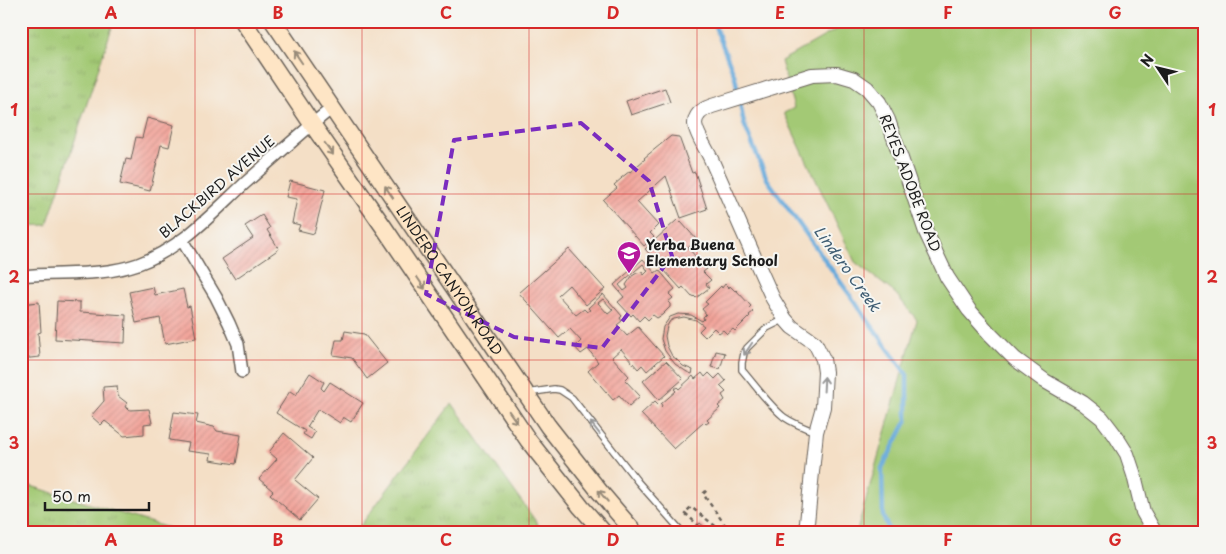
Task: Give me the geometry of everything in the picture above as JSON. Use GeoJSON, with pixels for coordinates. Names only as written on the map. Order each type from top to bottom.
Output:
{"type":"FeatureCollection","features":[{"type":"Feature","properties":{"kind":"main road","name":"LINDERO CANYON ROAD"},"geometry":{"type":"LineString","coordinates":[[243,21],[528,440],[604,533]]}},
{"type":"Feature","properties":{"kind":"main road","name":"LINDERO CANYON ROAD"},"geometry":{"type":"LineString","coordinates":[[273,21],[525,393],[559,440],[635,533]]}},
{"type":"Feature","properties":{"kind":"street","name":"REYES ADOBE ROAD"},"geometry":{"type":"LineString","coordinates":[[806,533],[816,432],[823,407],[825,372],[823,359],[815,344],[792,327],[785,319],[773,299],[696,128],[695,122],[697,116],[704,109],[712,106],[812,75],[837,74],[854,79],[867,88],[879,102],[888,120],[926,232],[947,277],[969,310],[1015,359],[1045,381],[1083,403],[1102,418],[1127,454],[1143,512],[1155,533]]}},
{"type":"Feature","properties":{"kind":"street","name":"BLACKBIRD AVENUE"},"geometry":{"type":"LineString","coordinates":[[21,276],[88,273],[124,268],[168,250],[210,217],[332,108]]}},
{"type":"Feature","properties":{"kind":"street"},"geometry":{"type":"LineString","coordinates":[[182,240],[229,323],[238,344],[242,372]]}},
{"type":"Feature","properties":{"kind":"lane"},"geometry":{"type":"LineString","coordinates":[[785,319],[767,328],[747,348],[744,353],[742,370],[777,411],[795,424],[816,432]]}},
{"type":"Feature","properties":{"kind":"lane"},"geometry":{"type":"LineString","coordinates":[[525,393],[554,389],[560,390],[572,398],[638,482],[683,533]]}},
{"type":"Feature","properties":{"kind":"path"},"geometry":{"type":"LineString","coordinates":[[697,533],[701,528],[685,513],[691,507],[724,532],[728,529],[703,494],[707,490]]}},
{"type":"Feature","properties":{"kind":"highlighted area"},"geometry":{"type":"Polygon","coordinates":[[[581,123],[649,181],[672,256],[602,348],[514,337],[426,294],[454,140],[581,123]]]}},
{"type":"Feature","properties":{"kind":"green space"},"geometry":{"type":"Polygon","coordinates":[[[21,21],[114,21],[47,225],[21,226],[21,21]]]}},
{"type":"Feature","properties":{"kind":"green space"},"geometry":{"type":"Polygon","coordinates":[[[851,21],[1205,21],[1205,533],[858,533],[917,320],[896,294],[855,262],[784,113],[794,108],[781,61],[851,21]]]}},
{"type":"Feature","properties":{"kind":"green space"},"geometry":{"type":"Polygon","coordinates":[[[452,403],[544,533],[355,533],[452,403]]]}},
{"type":"Feature","properties":{"kind":"green space"},"geometry":{"type":"Polygon","coordinates":[[[21,483],[185,533],[21,533],[21,483]]]}},
{"type":"Feature","properties":{"kind":"building"},"geometry":{"type":"Polygon","coordinates":[[[665,88],[670,102],[631,115],[626,101],[665,88]]]}},
{"type":"Feature","properties":{"kind":"building"},"geometry":{"type":"Polygon","coordinates":[[[147,118],[174,125],[169,147],[161,145],[150,191],[120,184],[126,159],[131,160],[136,137],[142,138],[147,118]]]}},
{"type":"Feature","properties":{"kind":"building"},"geometry":{"type":"Polygon","coordinates":[[[671,136],[679,137],[692,173],[695,172],[707,209],[681,218],[666,176],[637,202],[658,225],[650,233],[654,237],[644,246],[603,200],[617,188],[614,185],[621,178],[671,136]]]}},
{"type":"Feature","properties":{"kind":"building"},"geometry":{"type":"Polygon","coordinates":[[[290,181],[325,190],[314,234],[298,230],[300,225],[292,223],[297,199],[286,197],[290,181]]]}},
{"type":"Feature","properties":{"kind":"building"},"geometry":{"type":"Polygon","coordinates":[[[262,215],[270,228],[267,230],[279,249],[235,279],[222,259],[253,238],[245,226],[262,215]]]}},
{"type":"Feature","properties":{"kind":"building"},"geometry":{"type":"Polygon","coordinates":[[[677,220],[697,240],[688,248],[707,269],[703,272],[711,280],[706,284],[709,288],[696,298],[692,297],[683,287],[681,289],[645,249],[677,220]]]}},
{"type":"Feature","properties":{"kind":"building"},"geometry":{"type":"Polygon","coordinates":[[[569,249],[605,289],[586,305],[569,285],[558,295],[576,315],[584,309],[587,312],[590,310],[588,308],[603,294],[622,316],[620,318],[622,321],[617,325],[627,336],[638,327],[664,356],[647,371],[642,365],[638,369],[621,349],[612,357],[629,376],[625,380],[640,396],[629,406],[619,395],[613,400],[588,371],[598,362],[588,349],[581,354],[575,347],[581,341],[570,329],[559,338],[519,293],[569,249]],[[603,299],[598,303],[608,314],[613,310],[603,299]]]}},
{"type":"Feature","properties":{"kind":"building"},"geometry":{"type":"Polygon","coordinates":[[[643,259],[655,273],[659,270],[675,289],[669,294],[673,298],[668,302],[670,307],[662,315],[657,318],[653,315],[648,320],[644,316],[639,321],[633,314],[631,316],[618,302],[624,297],[614,285],[643,259]],[[643,264],[619,285],[624,291],[628,288],[626,285],[632,276],[642,272],[644,275],[648,271],[643,264]]]}},
{"type":"Feature","properties":{"kind":"building"},"geometry":{"type":"Polygon","coordinates":[[[725,284],[729,288],[730,286],[736,290],[751,306],[749,308],[753,312],[735,331],[733,329],[727,334],[723,330],[719,333],[714,328],[705,337],[699,331],[704,326],[696,320],[684,317],[670,321],[667,326],[665,336],[672,356],[683,366],[693,370],[692,374],[675,364],[665,351],[661,339],[663,327],[670,317],[678,314],[691,315],[702,321],[706,314],[702,309],[708,304],[705,302],[725,284]]]}},
{"type":"Feature","properties":{"kind":"building"},"geometry":{"type":"Polygon","coordinates":[[[153,287],[155,295],[183,289],[187,307],[190,306],[196,338],[165,344],[160,318],[136,323],[129,292],[153,287]]]}},
{"type":"Feature","properties":{"kind":"building"},"geometry":{"type":"Polygon","coordinates":[[[57,301],[80,302],[80,312],[126,315],[125,343],[55,339],[57,301]]]}},
{"type":"Feature","properties":{"kind":"building"},"geometry":{"type":"Polygon","coordinates":[[[39,302],[41,332],[38,333],[40,357],[21,359],[21,304],[39,302]]]}},
{"type":"Feature","properties":{"kind":"building"},"geometry":{"type":"Polygon","coordinates":[[[345,331],[364,334],[387,363],[367,379],[352,358],[333,355],[336,340],[343,340],[345,331]]]}},
{"type":"Feature","properties":{"kind":"building"},"geometry":{"type":"Polygon","coordinates":[[[716,351],[725,353],[720,369],[711,367],[716,351]]]}},
{"type":"Feature","properties":{"kind":"building"},"geometry":{"type":"Polygon","coordinates":[[[666,361],[683,379],[659,400],[643,381],[666,361]]]}},
{"type":"Feature","properties":{"kind":"building"},"geometry":{"type":"Polygon","coordinates":[[[310,373],[324,382],[321,388],[324,391],[330,382],[363,403],[351,422],[343,417],[340,423],[318,409],[307,427],[315,432],[311,439],[303,434],[305,431],[276,413],[290,391],[296,395],[310,373]]]}},
{"type":"Feature","properties":{"kind":"building"},"geometry":{"type":"Polygon","coordinates":[[[702,373],[705,377],[709,373],[715,379],[720,374],[726,381],[720,386],[726,392],[722,395],[725,400],[718,406],[720,408],[707,420],[709,422],[706,424],[704,422],[674,449],[641,414],[655,401],[661,407],[661,404],[676,391],[674,389],[677,387],[679,389],[693,376],[695,379],[702,373]]]}},
{"type":"Feature","properties":{"kind":"building"},"geometry":{"type":"Polygon","coordinates":[[[117,386],[118,396],[127,403],[125,407],[130,410],[149,409],[152,423],[144,424],[144,434],[124,436],[105,421],[101,425],[91,416],[104,401],[103,387],[117,386]]]}},
{"type":"Feature","properties":{"kind":"building"},"geometry":{"type":"Polygon","coordinates":[[[174,412],[198,415],[196,423],[214,427],[217,431],[241,435],[236,464],[210,460],[211,454],[187,451],[189,443],[169,440],[174,412]]]}},
{"type":"Feature","properties":{"kind":"building"},"geometry":{"type":"Polygon","coordinates":[[[284,433],[313,458],[295,480],[318,499],[300,520],[270,494],[273,491],[259,479],[277,459],[269,452],[284,433]]]}},
{"type":"Feature","properties":{"kind":"building"},"geometry":{"type":"Polygon","coordinates":[[[700,523],[707,529],[703,533],[700,533],[695,527],[700,523]]]}},
{"type":"Feature","properties":{"kind":"waterway","name":"Lindero Creek"},"geometry":{"type":"LineString","coordinates":[[713,21],[735,77],[744,124],[767,179],[907,375],[907,420],[882,468],[883,517],[891,533]]}},
{"type":"Feature","properties":{"kind":"place","name":"Yerba Buena Elementary School"},"geometry":{"type":"Point","coordinates":[629,274]}}]}
